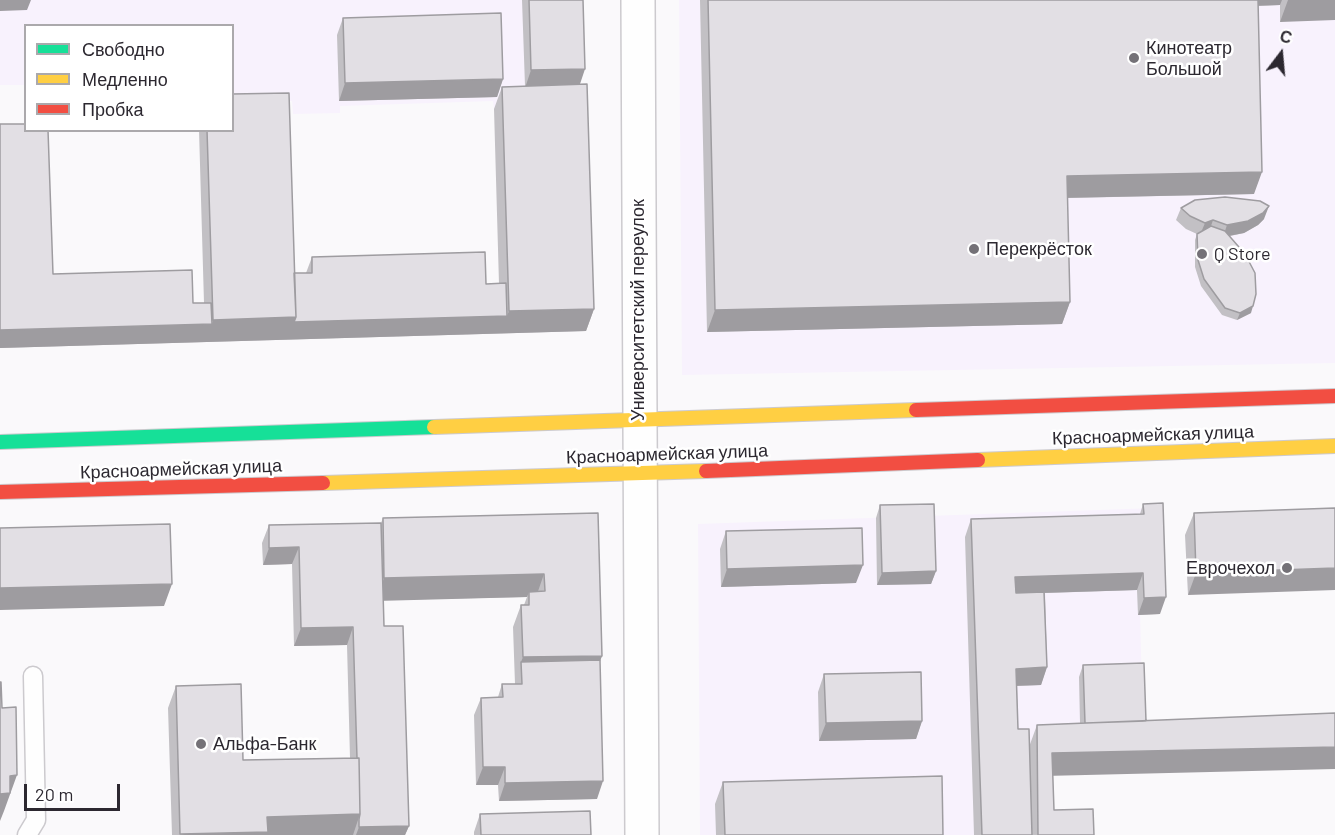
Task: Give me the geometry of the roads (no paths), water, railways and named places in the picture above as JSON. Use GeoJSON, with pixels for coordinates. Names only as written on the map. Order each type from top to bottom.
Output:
{"type":"FeatureCollection","features":[{"type":"Feature","properties":{"kind":"main road","name":"Красноармейская улица"},"geometry":{"type":"LineString","coordinates":[[0,442],[1335,396]]}},
{"type":"Feature","properties":{"kind":"main road","name":"Красноармейская улица"},"geometry":{"type":"LineString","coordinates":[[0,492],[639,474],[1335,446]]}},
{"type":"Feature","properties":{"kind":"street","name":"Университетский переулок"},"geometry":{"type":"LineString","coordinates":[[638,0],[642,835]]}},
{"type":"Feature","properties":{"kind":"lane"},"geometry":{"type":"LineString","coordinates":[[27,835],[36,820],[33,676]]}},
{"type":"Feature","properties":{"kind":"place","name":"Кинотеатр Большой"},"geometry":{"type":"Point","coordinates":[1134,58]}},
{"type":"Feature","properties":{"kind":"place","name":"Перекрёсток"},"geometry":{"type":"Point","coordinates":[974,249]}},
{"type":"Feature","properties":{"kind":"place","name":"Q Store"},"geometry":{"type":"Point","coordinates":[1202,254]}},
{"type":"Feature","properties":{"kind":"place","name":"Еврочехол"},"geometry":{"type":"Point","coordinates":[1287,568]}},
{"type":"Feature","properties":{"kind":"place","name":"Альфа-Банк"},"geometry":{"type":"Point","coordinates":[201,744]}}]}
